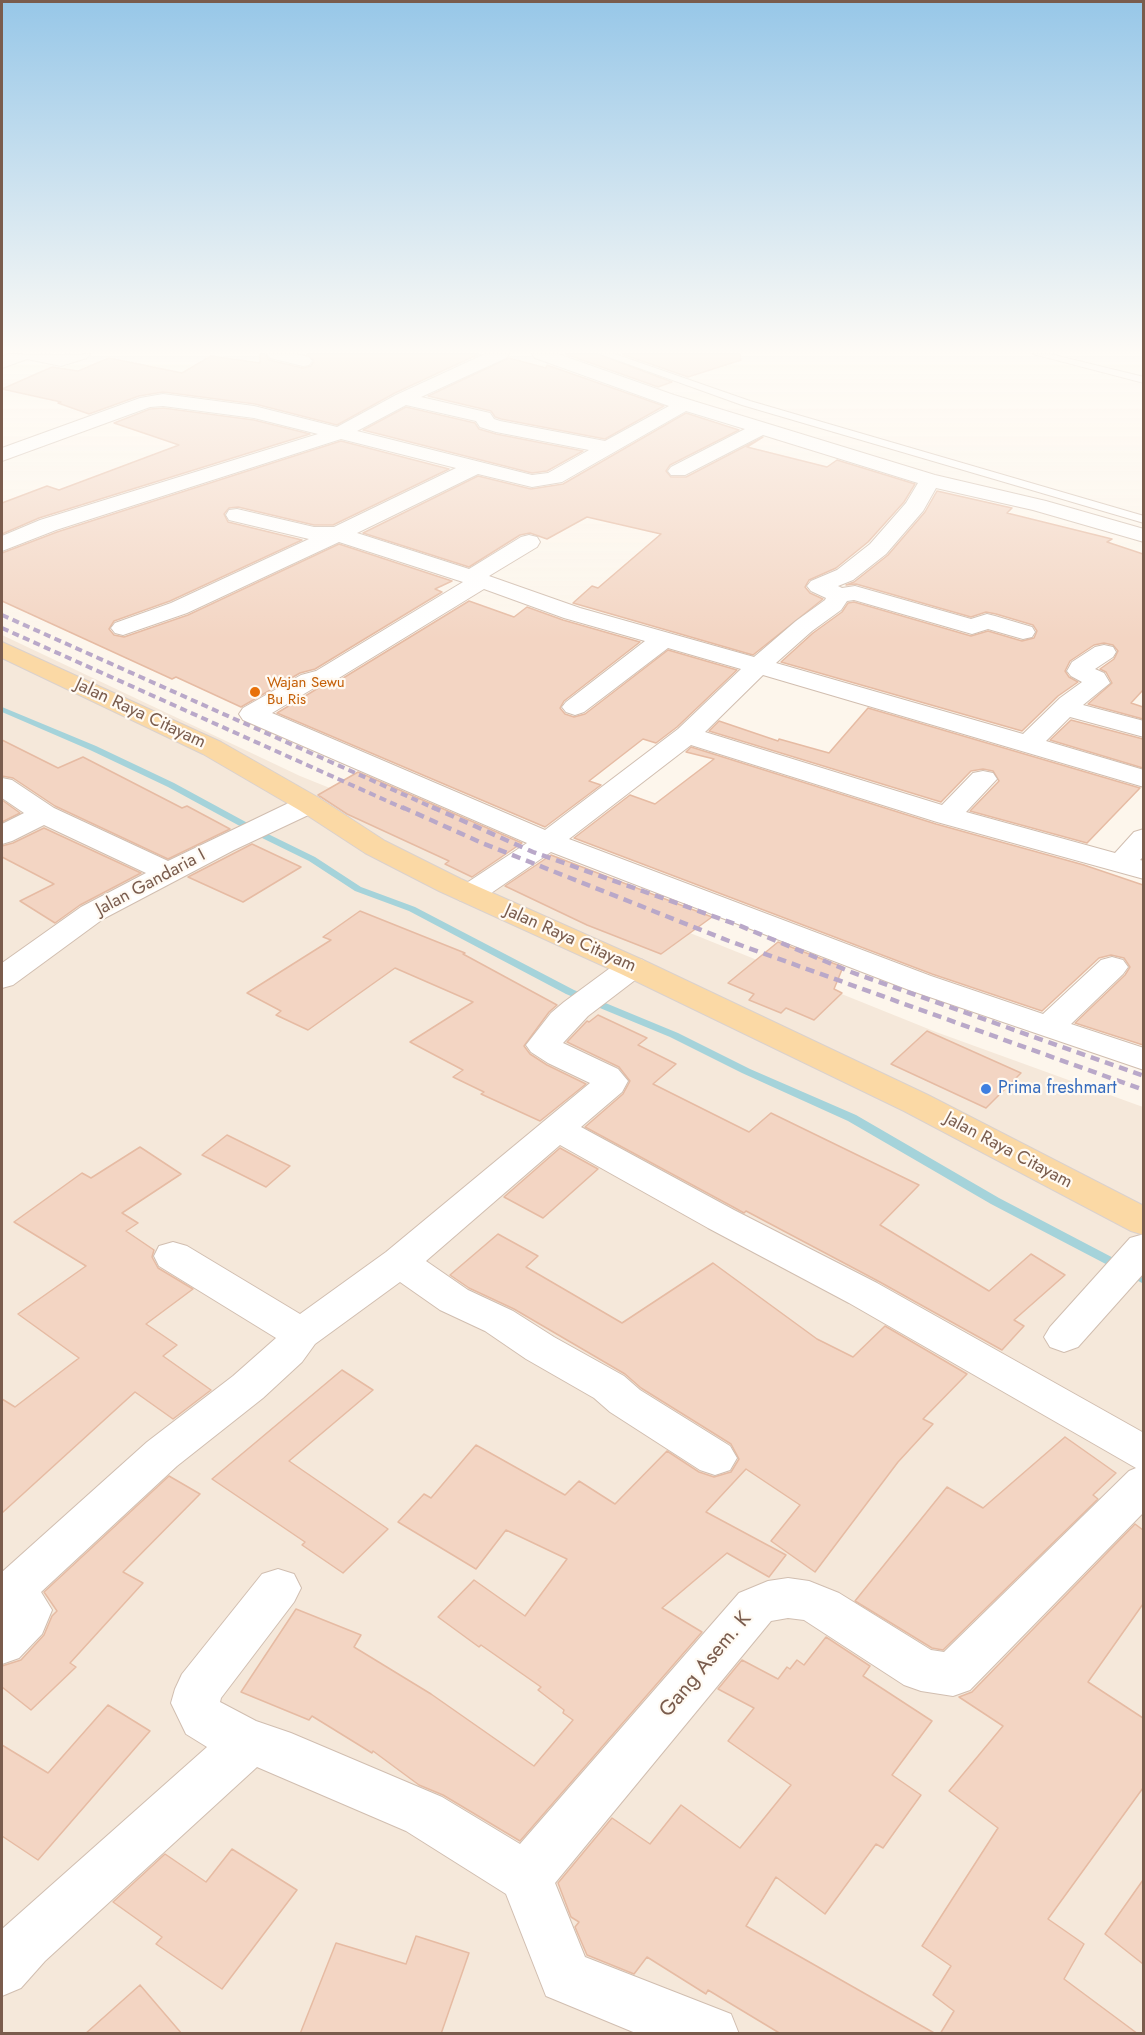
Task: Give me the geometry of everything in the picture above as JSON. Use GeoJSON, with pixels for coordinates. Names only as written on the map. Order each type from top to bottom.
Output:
{"type":"FeatureCollection","features":[{"type":"Feature","properties":{"kind":"main road","name":"Jalan Raya Citayam"},"geometry":{"type":"LineString","coordinates":[[2,650],[212,748],[309,804],[375,848],[627,971],[916,1103],[1143,1221]]}},
{"type":"Feature","properties":{"kind":"street"},"geometry":{"type":"LineString","coordinates":[[2,455],[19,449]]}},
{"type":"Feature","properties":{"kind":"street"},"geometry":{"type":"LineString","coordinates":[[2,544],[48,525],[289,449]]}},
{"type":"Feature","properties":{"kind":"street"},"geometry":{"type":"LineString","coordinates":[[406,449],[532,481],[555,478],[606,449]]}},
{"type":"Feature","properties":{"kind":"street"},"geometry":{"type":"LineString","coordinates":[[678,471],[721,449]]}},
{"type":"Feature","properties":{"kind":"street"},"geometry":{"type":"LineString","coordinates":[[830,449],[930,480],[1039,505],[1143,536]]}},
{"type":"Feature","properties":{"kind":"street"},"geometry":{"type":"LineString","coordinates":[[123,628],[179,608],[339,534],[477,466]]}},
{"type":"Feature","properties":{"kind":"street"},"geometry":{"type":"LineString","coordinates":[[930,480],[915,506],[878,549],[845,575],[819,586],[839,596],[855,593],[972,627],[987,621],[1023,632]]}},
{"type":"Feature","properties":{"kind":"street"},"geometry":{"type":"LineString","coordinates":[[237,515],[314,534],[339,534],[572,613],[904,706],[1143,779]]}},
{"type":"Feature","properties":{"kind":"street"},"geometry":{"type":"LineString","coordinates":[[529,542],[476,579],[325,676],[310,680],[252,714],[549,841],[824,947],[1143,1060]]}},
{"type":"Feature","properties":{"kind":"street"},"geometry":{"type":"LineString","coordinates":[[470,894],[549,841],[687,735],[758,666],[804,626],[833,605],[839,596]]}},
{"type":"Feature","properties":{"kind":"street"},"geometry":{"type":"LineString","coordinates":[[575,707],[664,639]]}},
{"type":"Feature","properties":{"kind":"street"},"geometry":{"type":"LineString","coordinates":[[1027,745],[1065,708],[1097,683],[1095,678],[1080,671],[1081,667],[1104,651]]}},
{"type":"Feature","properties":{"kind":"street"},"geometry":{"type":"LineString","coordinates":[[1065,708],[1143,729]]}},
{"type":"Feature","properties":{"kind":"street"},"geometry":{"type":"LineString","coordinates":[[687,735],[947,816],[1132,867],[1143,838]]}},
{"type":"Feature","properties":{"kind":"street"},"geometry":{"type":"LineString","coordinates":[[947,816],[983,779]]}},
{"type":"Feature","properties":{"kind":"street"},"geometry":{"type":"LineString","coordinates":[[2,786],[44,814],[169,873]]}},
{"type":"Feature","properties":{"kind":"street","name":"Jalan Gandaria I"},"geometry":{"type":"LineString","coordinates":[[2,978],[92,913],[224,844],[309,804]]}},
{"type":"Feature","properties":{"kind":"street"},"geometry":{"type":"LineString","coordinates":[[2,835],[44,814]]}},
{"type":"Feature","properties":{"kind":"street"},"geometry":{"type":"LineString","coordinates":[[1048,1028],[1112,967]]}},
{"type":"Feature","properties":{"kind":"street"},"geometry":{"type":"LineString","coordinates":[[2,1644],[25,1620],[29,1610],[14,1595],[9,1580],[162,1454],[248,1387],[288,1351],[301,1334],[400,1262],[611,1081],[546,1049],[543,1045],[563,1020],[627,971]]}},
{"type":"Feature","properties":{"kind":"street"},"geometry":{"type":"LineString","coordinates":[[556,1128],[720,1219],[863,1293],[1143,1454]]}},
{"type":"Feature","properties":{"kind":"street"},"geometry":{"type":"LineString","coordinates":[[1064,1337],[1143,1246]]}},
{"type":"Feature","properties":{"kind":"street"},"geometry":{"type":"LineString","coordinates":[[173,1256],[301,1334]]}},
{"type":"Feature","properties":{"kind":"street"},"geometry":{"type":"LineString","coordinates":[[400,1262],[454,1300],[499,1321],[540,1348],[609,1387],[654,1420],[715,1458]]}},
{"type":"Feature","properties":{"kind":"street","name":"Gang Asem. K"},"geometry":{"type":"LineString","coordinates":[[526,1877],[755,1607],[768,1601],[788,1598],[809,1601],[823,1607],[921,1670],[953,1675],[1138,1498]]}},
{"type":"Feature","properties":{"kind":"street"},"geometry":{"type":"LineString","coordinates":[[278,1588],[209,1672],[199,1689],[195,1703],[203,1718],[249,1742],[273,1749],[424,1814],[526,1877],[565,1977],[711,2034]]}},
{"type":"Feature","properties":{"kind":"street"},"geometry":{"type":"LineString","coordinates":[[2,1969],[26,1942],[249,1742]]}},
{"type":"Feature","properties":{"kind":"lane"},"geometry":{"type":"LineString","coordinates":[[902,449],[1143,520]]}},
{"type":"Feature","properties":{"kind":"shaded area"},"geometry":{"type":"Polygon","coordinates":[[[2,635],[300,776],[936,1032],[1143,1107],[1143,2033],[2,2034],[2,635]]]}},
{"type":"Feature","properties":{"kind":"building"},"geometry":{"type":"Polygon","coordinates":[[[168,449],[262,449],[39,518],[2,534],[2,503],[47,486],[59,490],[168,449]]]}},
{"type":"Feature","properties":{"kind":"building"},"geometry":{"type":"Polygon","coordinates":[[[316,449],[372,449],[449,469],[333,525],[314,525],[238,507],[229,508],[224,514],[228,522],[302,540],[170,601],[114,621],[109,629],[114,635],[124,637],[188,615],[339,544],[452,581],[435,589],[442,592],[315,669],[300,673],[241,707],[176,677],[172,679],[2,601],[2,553],[57,532],[316,449]]]}},
{"type":"Feature","properties":{"kind":"building"},"geometry":{"type":"Polygon","coordinates":[[[438,449],[573,449],[583,451],[547,471],[532,473],[438,449]]]}},
{"type":"Feature","properties":{"kind":"building"},"geometry":{"type":"Polygon","coordinates":[[[624,449],[702,449],[670,465],[666,471],[671,477],[686,477],[740,449],[755,449],[827,467],[837,460],[915,484],[904,502],[868,542],[836,568],[809,580],[805,587],[810,593],[823,599],[753,655],[573,603],[592,586],[598,588],[661,534],[587,517],[547,539],[530,533],[520,535],[469,567],[363,533],[478,476],[531,489],[563,484],[624,449]]]}},
{"type":"Feature","properties":{"kind":"building"},"geometry":{"type":"Polygon","coordinates":[[[937,491],[1012,508],[1007,513],[1112,539],[1107,542],[1143,554],[1143,690],[1131,703],[1143,707],[1143,719],[1088,704],[1112,683],[1106,672],[1100,669],[1114,659],[1118,651],[1113,645],[1104,643],[1094,645],[1070,661],[1065,671],[1069,677],[1078,682],[1058,696],[1022,731],[781,662],[813,633],[842,612],[848,603],[854,602],[971,636],[988,631],[1022,641],[1034,638],[1037,631],[1033,625],[996,614],[986,612],[971,617],[856,584],[846,585],[854,582],[888,555],[925,512],[937,491]]]}},
{"type":"Feature","properties":{"kind":"building"},"geometry":{"type":"Polygon","coordinates":[[[469,601],[514,617],[527,607],[640,642],[564,701],[560,708],[565,714],[574,717],[585,714],[668,650],[737,670],[677,727],[656,743],[643,739],[589,781],[601,785],[545,827],[277,713],[320,687],[335,683],[469,601]]]}},
{"type":"Feature","properties":{"kind":"building"},"geometry":{"type":"Polygon","coordinates":[[[868,708],[1140,788],[1087,843],[970,811],[999,781],[993,771],[983,769],[971,771],[941,802],[709,731],[719,721],[778,741],[779,739],[829,753],[868,708]]]}},
{"type":"Feature","properties":{"kind":"building"},"geometry":{"type":"Polygon","coordinates":[[[1071,720],[1143,739],[1143,768],[1050,740],[1071,720]]]}},
{"type":"Feature","properties":{"kind":"building"},"geometry":{"type":"Polygon","coordinates":[[[2,740],[58,768],[83,757],[182,808],[187,806],[230,829],[168,859],[55,806],[13,778],[2,776],[2,740]]]}},
{"type":"Feature","properties":{"kind":"building"},"geometry":{"type":"Polygon","coordinates":[[[691,747],[936,824],[1084,865],[1143,885],[1143,1045],[1075,1023],[1125,975],[1130,967],[1124,958],[1111,955],[1099,958],[1042,1011],[932,974],[574,838],[630,795],[655,804],[714,759],[686,752],[691,747]]]}},
{"type":"Feature","properties":{"kind":"building"},"geometry":{"type":"Polygon","coordinates":[[[358,772],[522,843],[472,877],[445,864],[449,861],[347,814],[318,795],[358,772]]]}},
{"type":"Feature","properties":{"kind":"building"},"geometry":{"type":"Polygon","coordinates":[[[2,800],[20,813],[2,822],[2,800]]]}},
{"type":"Feature","properties":{"kind":"building"},"geometry":{"type":"Polygon","coordinates":[[[44,828],[141,873],[80,905],[55,923],[20,901],[54,884],[2,857],[2,846],[44,828]]]}},
{"type":"Feature","properties":{"kind":"building"},"geometry":{"type":"Polygon","coordinates":[[[252,844],[301,867],[243,902],[188,877],[252,844]]]}},
{"type":"Feature","properties":{"kind":"building"},"geometry":{"type":"Polygon","coordinates":[[[551,855],[712,917],[661,954],[587,925],[505,886],[551,855]]]}},
{"type":"Feature","properties":{"kind":"building"},"geometry":{"type":"Polygon","coordinates":[[[360,911],[465,953],[463,954],[557,1005],[549,1012],[524,1046],[530,1054],[547,1065],[586,1084],[540,1121],[481,1094],[484,1092],[453,1077],[463,1070],[410,1042],[473,1002],[395,968],[308,1030],[276,1015],[281,1011],[247,993],[331,940],[323,937],[360,911]]]}},
{"type":"Feature","properties":{"kind":"building"},"geometry":{"type":"Polygon","coordinates":[[[778,942],[843,967],[834,989],[842,993],[814,1020],[786,1008],[781,1013],[749,1000],[754,994],[728,983],[778,942]]]}},
{"type":"Feature","properties":{"kind":"building"},"geometry":{"type":"Polygon","coordinates":[[[598,1015],[647,1038],[638,1045],[676,1064],[653,1084],[749,1132],[771,1113],[919,1185],[880,1225],[989,1291],[1031,1254],[1065,1275],[1014,1320],[1024,1326],[1002,1350],[878,1281],[746,1211],[744,1213],[585,1127],[623,1094],[630,1081],[619,1067],[567,1042],[587,1021],[589,1022],[598,1015]]]}},
{"type":"Feature","properties":{"kind":"building"},"geometry":{"type":"Polygon","coordinates":[[[927,1031],[1021,1073],[986,1108],[891,1064],[927,1031]]]}},
{"type":"Feature","properties":{"kind":"building"},"geometry":{"type":"Polygon","coordinates":[[[227,1135],[290,1166],[266,1187],[202,1155],[227,1135]]]}},
{"type":"Feature","properties":{"kind":"building"},"geometry":{"type":"Polygon","coordinates":[[[140,1147],[181,1174],[122,1213],[138,1223],[126,1231],[154,1250],[152,1257],[158,1268],[193,1289],[146,1324],[177,1345],[163,1356],[211,1390],[173,1419],[135,1392],[2,1513],[2,1399],[15,1407],[79,1358],[18,1314],[86,1266],[14,1222],[82,1173],[91,1178],[140,1147]]]}},
{"type":"Feature","properties":{"kind":"building"},"geometry":{"type":"Polygon","coordinates":[[[560,1148],[598,1169],[543,1218],[504,1197],[560,1148]]]}},
{"type":"Feature","properties":{"kind":"building"},"geometry":{"type":"Polygon","coordinates":[[[498,1234],[538,1256],[526,1267],[622,1323],[713,1263],[817,1339],[853,1357],[885,1326],[967,1374],[923,1419],[933,1424],[898,1462],[815,1572],[771,1541],[800,1505],[746,1469],[706,1512],[786,1555],[769,1577],[727,1553],[662,1608],[702,1632],[520,1841],[443,1795],[419,1785],[373,1751],[372,1753],[312,1716],[309,1720],[241,1692],[296,1609],[361,1635],[354,1647],[431,1694],[534,1766],[573,1720],[538,1690],[541,1687],[438,1617],[474,1580],[525,1616],[567,1559],[506,1530],[476,1569],[398,1522],[424,1494],[431,1498],[476,1445],[565,1495],[579,1481],[615,1504],[667,1451],[699,1472],[714,1477],[731,1472],[739,1459],[731,1444],[641,1388],[625,1374],[514,1309],[469,1288],[450,1275],[498,1234]]]}},
{"type":"Feature","properties":{"kind":"building"},"geometry":{"type":"Polygon","coordinates":[[[342,1370],[373,1390],[289,1461],[388,1529],[343,1573],[302,1545],[305,1542],[212,1479],[342,1370]]]}},
{"type":"Feature","properties":{"kind":"building"},"geometry":{"type":"Polygon","coordinates":[[[1065,1437],[1116,1473],[1093,1495],[1098,1499],[943,1650],[932,1648],[855,1601],[947,1487],[983,1508],[1065,1437]]]}},
{"type":"Feature","properties":{"kind":"building"},"geometry":{"type":"Polygon","coordinates":[[[169,1476],[200,1494],[123,1572],[143,1583],[70,1663],[76,1667],[31,1710],[2,1687],[2,1666],[21,1660],[44,1635],[52,1616],[57,1611],[44,1592],[169,1476]]]}},
{"type":"Feature","properties":{"kind":"building"},"geometry":{"type":"Polygon","coordinates":[[[1135,1524],[1143,1530],[1143,1604],[1088,1682],[1143,1718],[1143,1788],[1048,1919],[1084,1944],[1064,1979],[1138,2034],[940,2034],[954,2011],[933,1995],[951,1966],[922,1946],[998,1828],[949,1791],[1003,1726],[959,1697],[972,1692],[1135,1524]]]}},
{"type":"Feature","properties":{"kind":"building"},"geometry":{"type":"Polygon","coordinates":[[[826,1637],[870,1666],[863,1676],[932,1721],[892,1775],[921,1795],[883,1848],[876,1844],[825,1914],[776,1877],[746,1926],[936,2034],[781,2034],[708,1990],[706,1994],[647,1957],[634,1974],[587,1955],[575,1927],[579,1922],[571,1917],[558,1883],[612,1818],[650,1844],[681,1805],[740,1848],[791,1785],[728,1741],[754,1708],[718,1689],[742,1660],[778,1679],[787,1667],[790,1669],[797,1660],[804,1665],[826,1637]]]}},
{"type":"Feature","properties":{"kind":"building"},"geometry":{"type":"Polygon","coordinates":[[[108,1705],[150,1731],[38,1860],[2,1836],[2,1745],[48,1773],[108,1705]]]}},
{"type":"Feature","properties":{"kind":"building"},"geometry":{"type":"Polygon","coordinates":[[[232,1849],[297,1890],[222,1989],[156,1944],[162,1937],[113,1902],[165,1854],[206,1882],[232,1849]]]}},
{"type":"Feature","properties":{"kind":"building"},"geometry":{"type":"Polygon","coordinates":[[[1143,1880],[1143,1964],[1105,1934],[1143,1880]]]}},
{"type":"Feature","properties":{"kind":"building"},"geometry":{"type":"Polygon","coordinates":[[[416,1936],[469,1953],[441,2034],[300,2034],[336,1943],[406,1964],[416,1936]]]}},
{"type":"Feature","properties":{"kind":"building"},"geometry":{"type":"Polygon","coordinates":[[[140,1985],[182,2034],[85,2034],[140,1985]]]}},
{"type":"Feature","properties":{"kind":"waterway"},"geometry":{"type":"LineString","coordinates":[[2,709],[171,785],[312,859],[358,889],[412,909],[570,992],[674,1035],[746,1071],[852,1118],[995,1201],[1144,1280]]}},
{"type":"Feature","properties":{"kind":"railway"},"geometry":{"type":"LineString","coordinates":[[2,615],[436,809]]}},
{"type":"Feature","properties":{"kind":"railway"},"geometry":{"type":"LineString","coordinates":[[2,628],[405,809]]}},
{"type":"Feature","properties":{"kind":"railway"},"geometry":{"type":"LineString","coordinates":[[402,807],[482,843],[729,941],[1144,1090]]}},
{"type":"Feature","properties":{"kind":"railway"},"geometry":{"type":"LineString","coordinates":[[432,807],[533,852],[738,925],[851,972],[1144,1076]]}},
{"type":"Feature","properties":{"kind":"place","name":"Wajan Sewu Bu Ris"},"geometry":{"type":"Point","coordinates":[255,692]}},
{"type":"Feature","properties":{"kind":"place","name":"Prima freshmart"},"geometry":{"type":"Point","coordinates":[986,1089]}}]}
